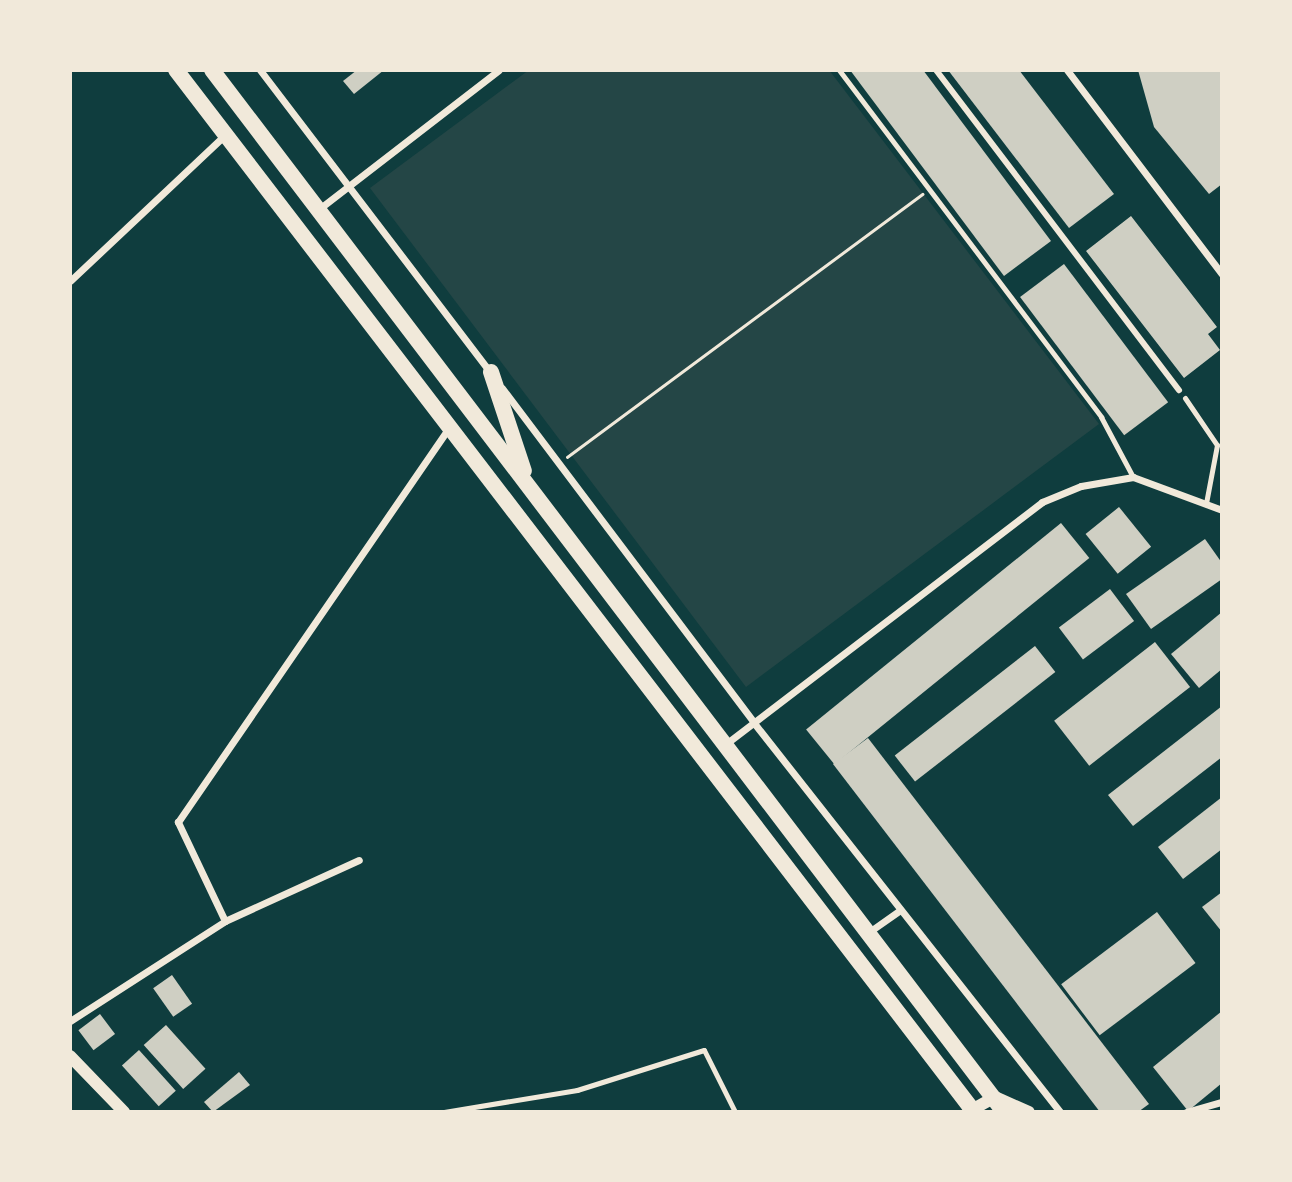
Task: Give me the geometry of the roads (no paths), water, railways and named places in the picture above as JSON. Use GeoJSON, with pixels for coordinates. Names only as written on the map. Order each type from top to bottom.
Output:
{"type":"FeatureCollection","features":[{"type":"Feature","properties":{"kind":"highway"},"geometry":{"type":"LineString","coordinates":[[176,70],[971,1111]]}},
{"type":"Feature","properties":{"kind":"highway"},"geometry":{"type":"LineString","coordinates":[[212,70],[727,743],[1004,1112]]}},
{"type":"Feature","properties":{"kind":"highway"},"geometry":{"type":"LineString","coordinates":[[296,227],[318,210]]}},
{"type":"Feature","properties":{"kind":"highway"},"geometry":{"type":"LineString","coordinates":[[491,372],[528,484]]}},
{"type":"Feature","properties":{"kind":"street"},"geometry":{"type":"LineString","coordinates":[[260,70],[754,723],[1060,1112]]}},
{"type":"Feature","properties":{"kind":"street"},"geometry":{"type":"LineString","coordinates":[[318,210],[351,188],[499,70]]}},
{"type":"Feature","properties":{"kind":"street"},"geometry":{"type":"LineString","coordinates":[[936,70],[1179,390]]}},
{"type":"Feature","properties":{"kind":"street"},"geometry":{"type":"LineString","coordinates":[[1067,70],[1222,274]]}},
{"type":"Feature","properties":{"kind":"street"},"geometry":{"type":"LineString","coordinates":[[70,281],[226,135]]}},
{"type":"Feature","properties":{"kind":"street"},"geometry":{"type":"LineString","coordinates":[[225,921],[178,822],[449,427]]}},
{"type":"Feature","properties":{"kind":"street"},"geometry":{"type":"LineString","coordinates":[[727,743],[1042,502],[1081,486],[1133,477],[1222,510]]}},
{"type":"Feature","properties":{"kind":"street"},"geometry":{"type":"LineString","coordinates":[[70,1021],[225,921],[359,860]]}},
{"type":"Feature","properties":{"kind":"street"},"geometry":{"type":"LineString","coordinates":[[869,932],[900,910]]}},
{"type":"Feature","properties":{"kind":"street"},"geometry":{"type":"LineString","coordinates":[[70,1056],[124,1112]]}},
{"type":"Feature","properties":{"kind":"street"},"geometry":{"type":"LineString","coordinates":[[971,1111],[995,1097],[1029,1112]]}},
{"type":"Feature","properties":{"kind":"street"},"geometry":{"type":"LineString","coordinates":[[1186,1112],[1222,1102]]}},
{"type":"Feature","properties":{"kind":"lane"},"geometry":{"type":"LineString","coordinates":[[839,70],[1101,416],[1133,477]]}},
{"type":"Feature","properties":{"kind":"lane"},"geometry":{"type":"LineString","coordinates":[[1185,398],[1217,445],[1206,503]]}},
{"type":"Feature","properties":{"kind":"lane"},"geometry":{"type":"LineString","coordinates":[[444,1112],[588,1088],[704,1050],[735,1112]]}}]}
